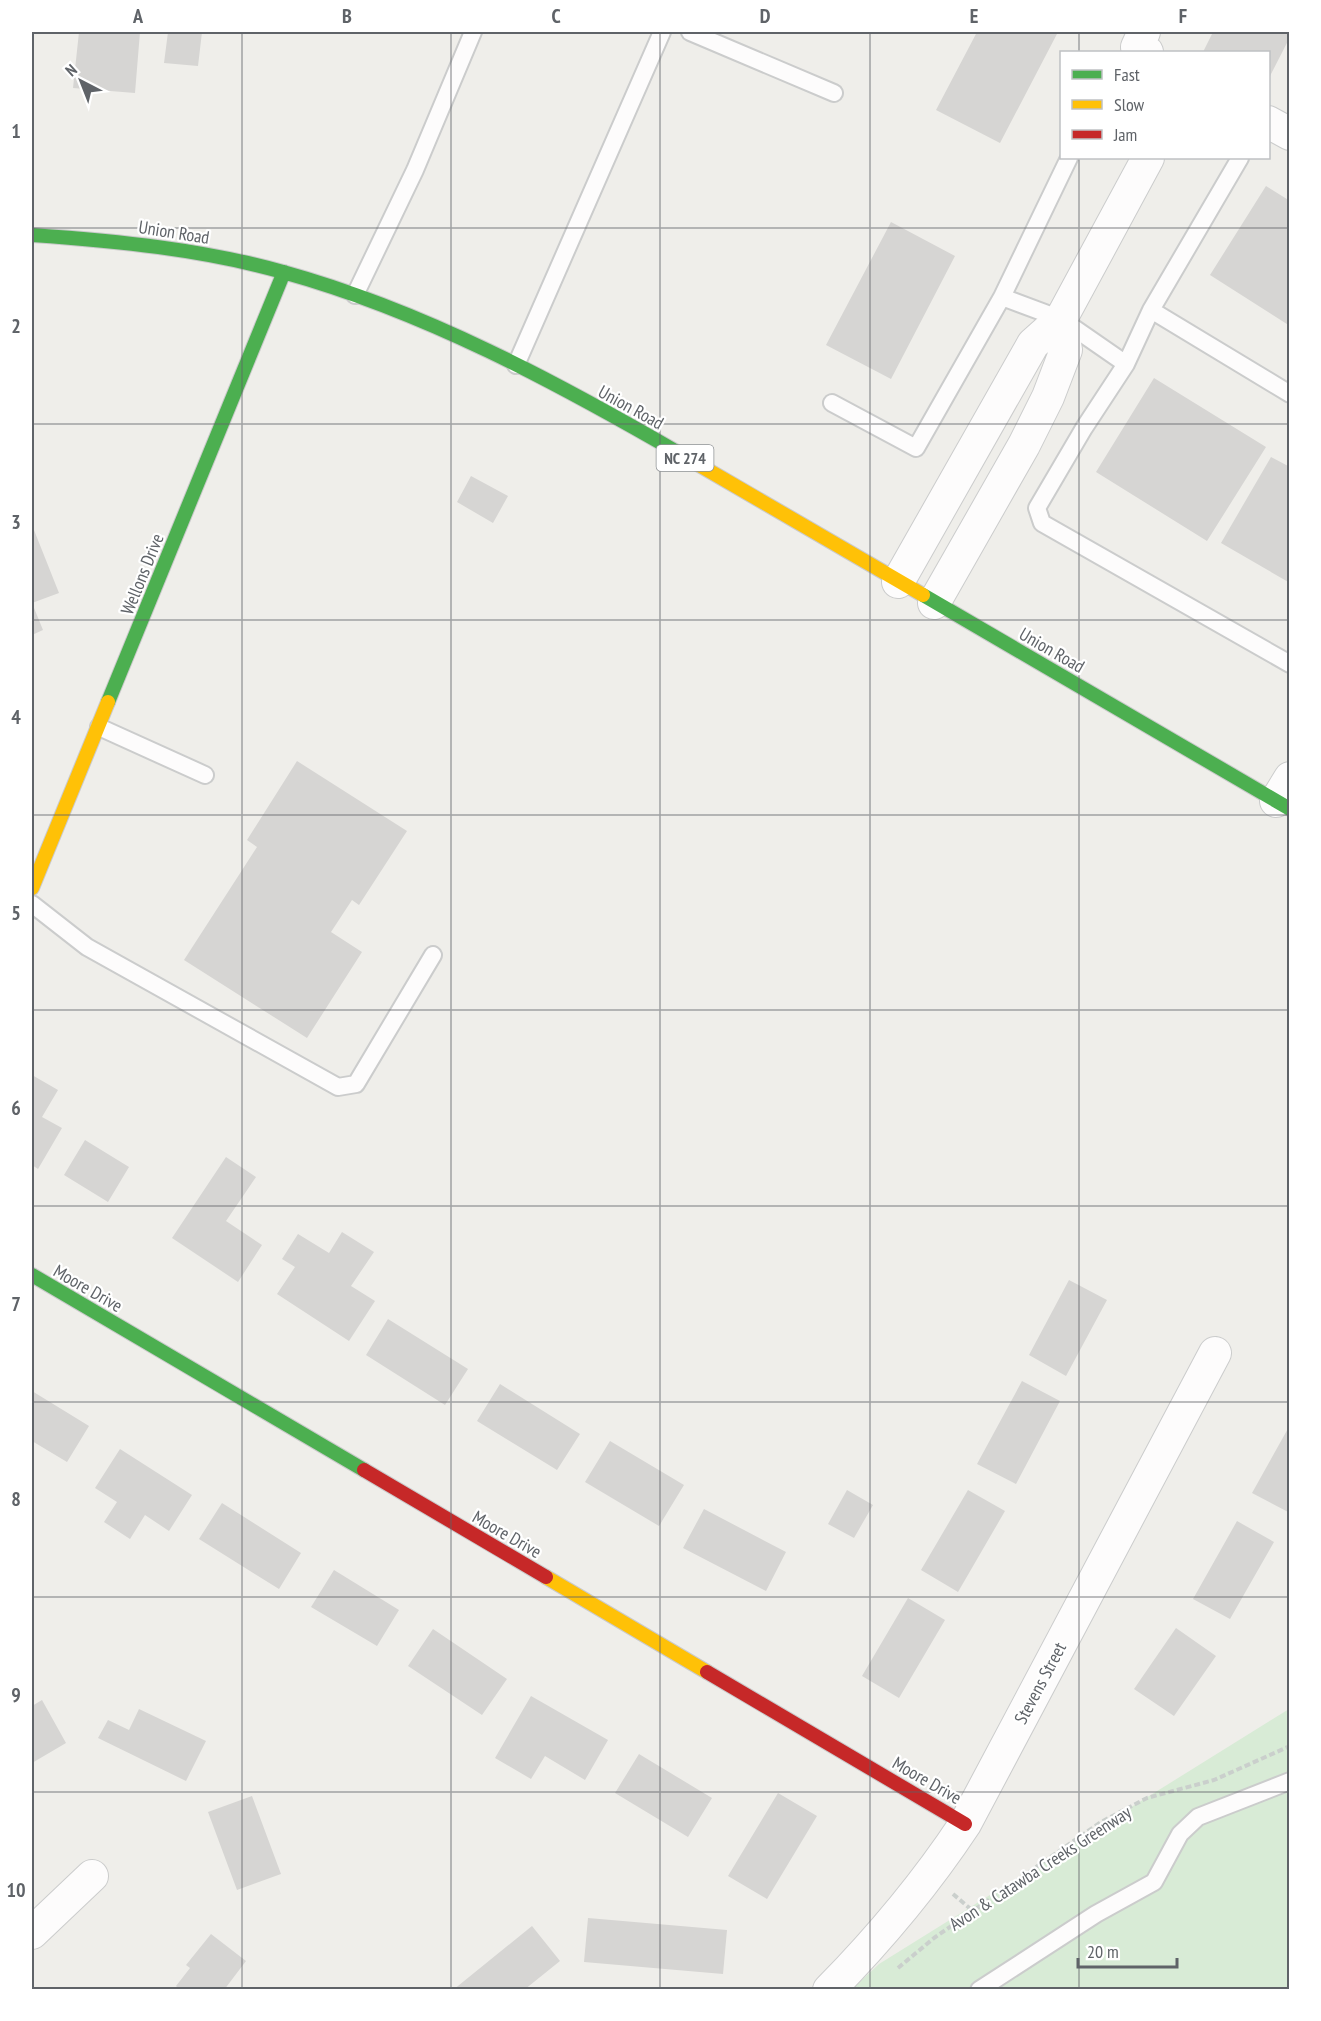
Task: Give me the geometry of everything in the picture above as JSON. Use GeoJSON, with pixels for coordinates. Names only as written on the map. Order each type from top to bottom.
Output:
{"type":"FeatureCollection","features":[{"type":"Feature","properties":{"kind":"street"},"geometry":{"type":"LineString","coordinates":[[1270,123],[1290,134]]}},
{"type":"Feature","properties":{"kind":"street"},"geometry":{"type":"LineString","coordinates":[[898,582],[1033,344],[1060,319],[1147,159]]}},
{"type":"Feature","properties":{"kind":"street","name":"Union Road"},"geometry":{"type":"LineString","coordinates":[[32,235],[98,239],[176,249],[284,272],[405,314],[516,365],[621,420],[934,603],[1285,796]]}},
{"type":"Feature","properties":{"kind":"street","name":"Wellons Drive"},"geometry":{"type":"LineString","coordinates":[[32,888],[284,272]]}},
{"type":"Feature","properties":{"kind":"street"},"geometry":{"type":"LineString","coordinates":[[934,603],[1024,445],[1048,397],[1066,350],[1060,319]]}},
{"type":"Feature","properties":{"kind":"street","name":"Moore Drive"},"geometry":{"type":"LineString","coordinates":[[32,1275],[965,1824]]}},
{"type":"Feature","properties":{"kind":"street","name":"Stevens Street"},"geometry":{"type":"LineString","coordinates":[[829,1989],[907,1903],[965,1824],[1215,1353]]}},
{"type":"Feature","properties":{"kind":"street"},"geometry":{"type":"LineString","coordinates":[[32,1933],[92,1876]]}},
{"type":"Feature","properties":{"kind":"lane"},"geometry":{"type":"LineString","coordinates":[[355,295],[415,170],[473,32]]}},
{"type":"Feature","properties":{"kind":"lane"},"geometry":{"type":"LineString","coordinates":[[516,365],[662,32]]}},
{"type":"Feature","properties":{"kind":"lane"},"geometry":{"type":"LineString","coordinates":[[690,32],[834,93]]}},
{"type":"Feature","properties":{"kind":"lane"},"geometry":{"type":"LineString","coordinates":[[832,402],[916,448],[1002,297],[1069,159]]}},
{"type":"Feature","properties":{"kind":"lane"},"geometry":{"type":"LineString","coordinates":[[1239,159],[1151,310],[1126,364],[1084,428],[1037,508],[1042,523],[1290,664]]}},
{"type":"Feature","properties":{"kind":"lane"},"geometry":{"type":"LineString","coordinates":[[1002,297],[1060,319],[1126,364]]}},
{"type":"Feature","properties":{"kind":"lane"},"geometry":{"type":"LineString","coordinates":[[1151,310],[1290,394]]}},
{"type":"Feature","properties":{"kind":"lane"},"geometry":{"type":"LineString","coordinates":[[99,727],[205,775]]}},
{"type":"Feature","properties":{"kind":"lane"},"geometry":{"type":"LineString","coordinates":[[32,904],[87,947],[338,1087],[356,1084],[433,955]]}},
{"type":"Feature","properties":{"kind":"lane"},"geometry":{"type":"LineString","coordinates":[[979,1989],[1096,1914],[1154,1882],[1180,1834],[1198,1817],[1290,1781]]}},
{"type":"Feature","properties":{"kind":"path","name":"Avon & Catawba Creeks Greenway"},"geometry":{"type":"LineString","coordinates":[[897,1968],[934,1938],[1101,1822],[1147,1798],[1214,1780],[1290,1746]]}},
{"type":"Feature","properties":{"kind":"green space"},"geometry":{"type":"Polygon","coordinates":[[[1289,1709],[1289,1989],[851,1990],[879,1964],[1289,1709]]]}},
{"type":"Feature","properties":{"kind":"building"},"geometry":{"type":"Polygon","coordinates":[[[79,32],[140,32],[135,93],[73,88],[79,32]]]}},
{"type":"Feature","properties":{"kind":"building"},"geometry":{"type":"Polygon","coordinates":[[[168,32],[202,32],[198,66],[164,63],[168,32]]]}},
{"type":"Feature","properties":{"kind":"building"},"geometry":{"type":"Polygon","coordinates":[[[977,32],[1058,32],[1000,143],[936,110],[977,32]]]}},
{"type":"Feature","properties":{"kind":"building"},"geometry":{"type":"Polygon","coordinates":[[[1213,32],[1290,32],[1290,37],[1270,76],[1270,51],[1204,51],[1213,32]]]}},
{"type":"Feature","properties":{"kind":"building"},"geometry":{"type":"Polygon","coordinates":[[[1266,186],[1290,201],[1290,326],[1210,275],[1266,186]]]}},
{"type":"Feature","properties":{"kind":"building"},"geometry":{"type":"Polygon","coordinates":[[[891,222],[955,256],[891,379],[826,345],[891,222]]]}},
{"type":"Feature","properties":{"kind":"building"},"geometry":{"type":"Polygon","coordinates":[[[1154,378],[1266,447],[1207,541],[1096,472],[1154,378]]]}},
{"type":"Feature","properties":{"kind":"building"},"geometry":{"type":"Polygon","coordinates":[[[1271,457],[1290,467],[1290,583],[1221,543],[1271,457]]]}},
{"type":"Feature","properties":{"kind":"building"},"geometry":{"type":"Polygon","coordinates":[[[471,476],[508,496],[493,523],[457,502],[471,476]]]}},
{"type":"Feature","properties":{"kind":"building"},"geometry":{"type":"Polygon","coordinates":[[[32,525],[59,593],[32,603],[32,525]]]}},
{"type":"Feature","properties":{"kind":"building"},"geometry":{"type":"Polygon","coordinates":[[[32,603],[43,630],[32,635],[32,603]]]}},
{"type":"Feature","properties":{"kind":"building"},"geometry":{"type":"Polygon","coordinates":[[[297,761],[407,831],[359,905],[352,900],[331,932],[362,952],[307,1038],[184,960],[257,847],[247,840],[297,761]]]}},
{"type":"Feature","properties":{"kind":"building"},"geometry":{"type":"Polygon","coordinates":[[[32,1075],[58,1090],[42,1117],[62,1128],[38,1169],[32,1165],[32,1075]]]}},
{"type":"Feature","properties":{"kind":"building"},"geometry":{"type":"Polygon","coordinates":[[[85,1140],[129,1167],[108,1202],[64,1175],[85,1140]]]}},
{"type":"Feature","properties":{"kind":"building"},"geometry":{"type":"Polygon","coordinates":[[[226,1157],[256,1177],[226,1221],[262,1245],[238,1282],[172,1238],[226,1157]]]}},
{"type":"Feature","properties":{"kind":"building"},"geometry":{"type":"Polygon","coordinates":[[[342,1232],[374,1252],[351,1286],[375,1301],[349,1341],[277,1294],[295,1267],[282,1259],[298,1234],[329,1253],[342,1232]]]}},
{"type":"Feature","properties":{"kind":"building"},"geometry":{"type":"Polygon","coordinates":[[[1069,1280],[1107,1300],[1066,1376],[1029,1355],[1069,1280]]]}},
{"type":"Feature","properties":{"kind":"building"},"geometry":{"type":"Polygon","coordinates":[[[388,1319],[468,1369],[445,1405],[366,1355],[388,1319]]]}},
{"type":"Feature","properties":{"kind":"building"},"geometry":{"type":"Polygon","coordinates":[[[1022,1381],[1060,1401],[1016,1484],[977,1464],[1022,1381]]]}},
{"type":"Feature","properties":{"kind":"building"},"geometry":{"type":"Polygon","coordinates":[[[500,1384],[580,1434],[557,1470],[477,1421],[500,1384]]]}},
{"type":"Feature","properties":{"kind":"building"},"geometry":{"type":"Polygon","coordinates":[[[32,1391],[89,1426],[67,1462],[32,1441],[32,1391]]]}},
{"type":"Feature","properties":{"kind":"building"},"geometry":{"type":"Polygon","coordinates":[[[1290,1425],[1290,1513],[1252,1493],[1290,1425]]]}},
{"type":"Feature","properties":{"kind":"building"},"geometry":{"type":"Polygon","coordinates":[[[610,1441],[684,1485],[659,1526],[585,1482],[610,1441]]]}},
{"type":"Feature","properties":{"kind":"building"},"geometry":{"type":"Polygon","coordinates":[[[120,1449],[192,1495],[169,1531],[145,1515],[130,1539],[104,1522],[117,1502],[95,1488],[120,1449]]]}},
{"type":"Feature","properties":{"kind":"building"},"geometry":{"type":"Polygon","coordinates":[[[847,1490],[873,1505],[854,1538],[828,1524],[847,1490]]]}},
{"type":"Feature","properties":{"kind":"building"},"geometry":{"type":"Polygon","coordinates":[[[968,1490],[1005,1511],[958,1592],[921,1570],[968,1490]]]}},
{"type":"Feature","properties":{"kind":"building"},"geometry":{"type":"Polygon","coordinates":[[[222,1503],[301,1553],[279,1589],[199,1539],[222,1503]]]}},
{"type":"Feature","properties":{"kind":"building"},"geometry":{"type":"Polygon","coordinates":[[[704,1509],[786,1552],[766,1591],[683,1548],[704,1509]]]}},
{"type":"Feature","properties":{"kind":"building"},"geometry":{"type":"Polygon","coordinates":[[[1237,1521],[1274,1542],[1230,1619],[1193,1599],[1237,1521]]]}},
{"type":"Feature","properties":{"kind":"building"},"geometry":{"type":"Polygon","coordinates":[[[334,1570],[399,1610],[377,1646],[311,1607],[334,1570]]]}},
{"type":"Feature","properties":{"kind":"building"},"geometry":{"type":"Polygon","coordinates":[[[908,1598],[945,1620],[899,1698],[862,1676],[908,1598]]]}},
{"type":"Feature","properties":{"kind":"building"},"geometry":{"type":"Polygon","coordinates":[[[1176,1628],[1216,1656],[1174,1716],[1134,1689],[1176,1628]]]}},
{"type":"Feature","properties":{"kind":"building"},"geometry":{"type":"Polygon","coordinates":[[[433,1629],[507,1679],[482,1715],[408,1666],[433,1629]]]}},
{"type":"Feature","properties":{"kind":"building"},"geometry":{"type":"Polygon","coordinates":[[[531,1696],[608,1740],[585,1780],[545,1756],[531,1779],[495,1758],[531,1696]]]}},
{"type":"Feature","properties":{"kind":"building"},"geometry":{"type":"Polygon","coordinates":[[[42,1700],[66,1743],[32,1763],[32,1706],[42,1700]]]}},
{"type":"Feature","properties":{"kind":"building"},"geometry":{"type":"Polygon","coordinates":[[[139,1709],[206,1741],[186,1781],[98,1738],[108,1720],[129,1730],[139,1709]]]}},
{"type":"Feature","properties":{"kind":"building"},"geometry":{"type":"Polygon","coordinates":[[[639,1754],[712,1798],[688,1837],[615,1793],[639,1754]]]}},
{"type":"Feature","properties":{"kind":"building"},"geometry":{"type":"Polygon","coordinates":[[[778,1793],[817,1816],[767,1899],[728,1876],[778,1793]]]}},
{"type":"Feature","properties":{"kind":"building"},"geometry":{"type":"Polygon","coordinates":[[[252,1796],[281,1874],[237,1890],[208,1812],[252,1796]]]}},
{"type":"Feature","properties":{"kind":"building"},"geometry":{"type":"Polygon","coordinates":[[[588,1918],[727,1930],[723,1974],[584,1962],[588,1918]]]}},
{"type":"Feature","properties":{"kind":"building"},"geometry":{"type":"Polygon","coordinates":[[[532,1926],[560,1961],[524,1990],[453,1990],[532,1926]]]}},
{"type":"Feature","properties":{"kind":"building"},"geometry":{"type":"Polygon","coordinates":[[[211,1934],[246,1961],[224,1990],[180,1990],[176,1986],[190,1968],[186,1965],[211,1934]]]}},
{"type":"Feature","properties":{"kind":"traffic: fast"},"geometry":{"type":"LineString","coordinates":[[32,235],[127,243],[221,257],[335,288],[438,328],[538,375],[682,455]]}},
{"type":"Feature","properties":{"kind":"traffic: fast"},"geometry":{"type":"LineString","coordinates":[[108,702],[284,272]]}},
{"type":"Feature","properties":{"kind":"traffic: fast"},"geometry":{"type":"LineString","coordinates":[[923,595],[1290,809]]}},
{"type":"Feature","properties":{"kind":"traffic: fast"},"geometry":{"type":"LineString","coordinates":[[32,1275],[364,1470]]}},
{"type":"Feature","properties":{"kind":"traffic: slow"},"geometry":{"type":"LineString","coordinates":[[682,455],[923,595]]}},
{"type":"Feature","properties":{"kind":"traffic: slow"},"geometry":{"type":"LineString","coordinates":[[32,888],[108,702]]}},
{"type":"Feature","properties":{"kind":"traffic: slow"},"geometry":{"type":"LineString","coordinates":[[546,1577],[707,1672]]}},
{"type":"Feature","properties":{"kind":"traffic: jam"},"geometry":{"type":"LineString","coordinates":[[364,1470],[546,1577]]}},
{"type":"Feature","properties":{"kind":"traffic: jam"},"geometry":{"type":"LineString","coordinates":[[707,1672],[965,1824]]}}]}
